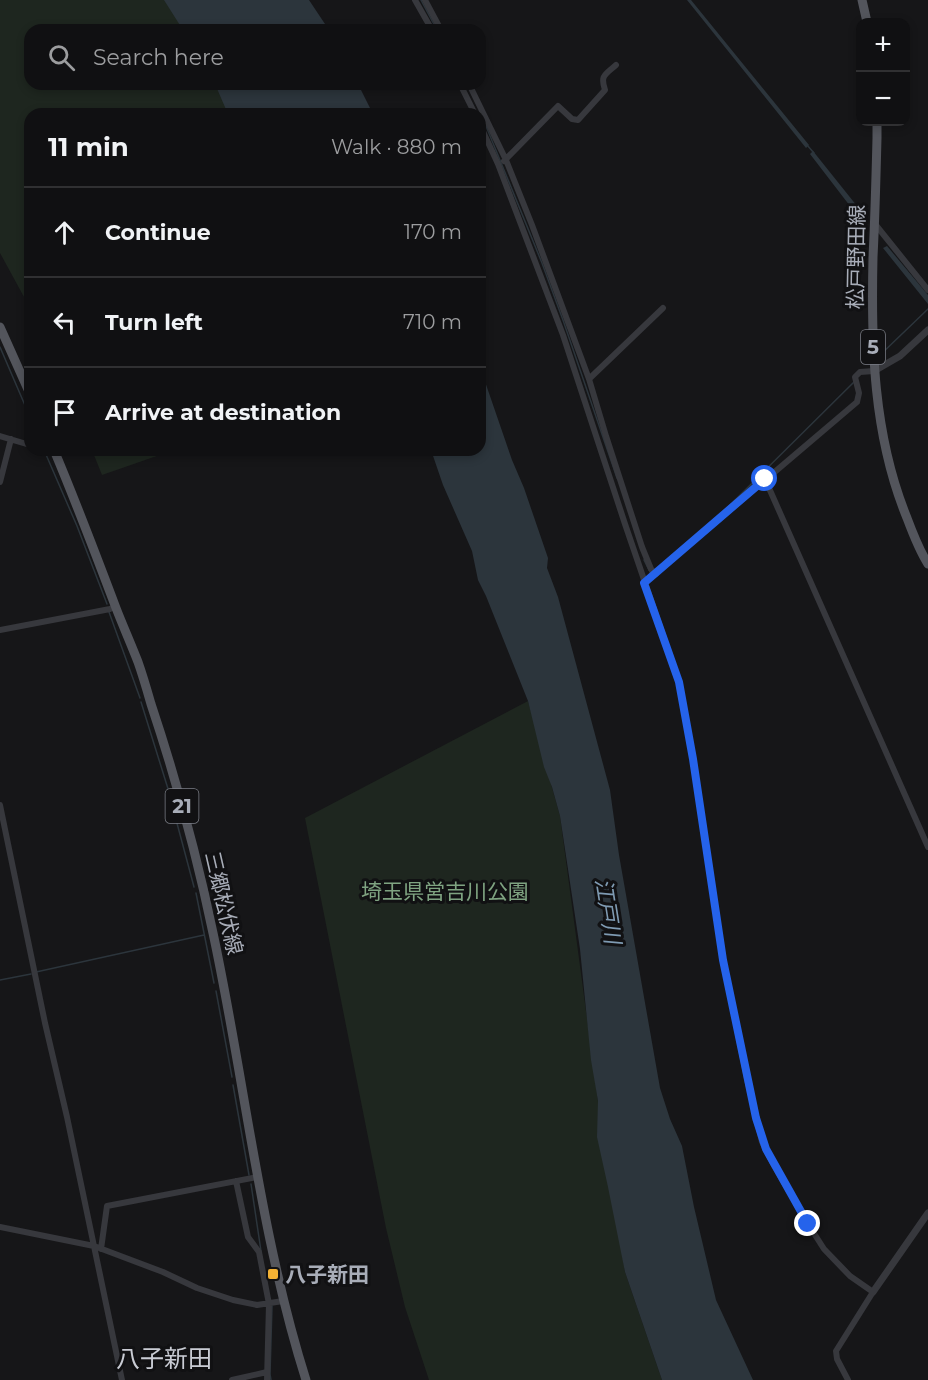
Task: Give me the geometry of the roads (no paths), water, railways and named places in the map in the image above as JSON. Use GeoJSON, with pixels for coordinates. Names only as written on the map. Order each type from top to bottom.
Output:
{"type":"FeatureCollection","features":[{"type":"Feature","properties":{"kind":"main road"},"geometry":{"type":"LineString","coordinates":[[861,0],[866,18]]}},
{"type":"Feature","properties":{"kind":"main road","name":"松戸野田線"},"geometry":{"type":"LineString","coordinates":[[877,126],[872,308],[874,371],[880,425],[894,483],[918,545],[928,564]]}},
{"type":"Feature","properties":{"kind":"main road"},"geometry":{"type":"LineString","coordinates":[[0,327],[24,381]]}},
{"type":"Feature","properties":{"kind":"main road","name":"三郷松伏線"},"geometry":{"type":"LineString","coordinates":[[57,456],[138,662],[161,732],[201,879],[224,985],[257,1178],[283,1301],[306,1380]]}},
{"type":"Feature","properties":{"kind":"street"},"geometry":{"type":"LineString","coordinates":[[415,0],[429,24]]}},
{"type":"Feature","properties":{"kind":"street"},"geometry":{"type":"LineString","coordinates":[[425,0],[438,24]]}},
{"type":"Feature","properties":{"kind":"street"},"geometry":{"type":"LineString","coordinates":[[498,164],[506,160],[558,106],[572,119],[578,120],[605,90],[602,83],[603,78],[616,65]]}},
{"type":"Feature","properties":{"kind":"street"},"geometry":{"type":"LineString","coordinates":[[463,90],[472,108]]}},
{"type":"Feature","properties":{"kind":"street"},"geometry":{"type":"LineString","coordinates":[[472,90],[481,108]]}},
{"type":"Feature","properties":{"kind":"street"},"geometry":{"type":"LineString","coordinates":[[486,119],[506,160],[536,236],[589,379],[642,547],[651,569],[656,574]]}},
{"type":"Feature","properties":{"kind":"street"},"geometry":{"type":"LineString","coordinates":[[486,138],[563,335],[644,583],[679,682],[723,960],[762,1142],[824,1249],[850,1276],[873,1292]]}},
{"type":"Feature","properties":{"kind":"street"},"geometry":{"type":"LineString","coordinates":[[874,223],[928,290]]}},
{"type":"Feature","properties":{"kind":"street"},"geometry":{"type":"LineString","coordinates":[[589,379],[663,308]]}},
{"type":"Feature","properties":{"kind":"street"},"geometry":{"type":"LineString","coordinates":[[644,583],[857,402],[859,393],[855,377],[860,372],[874,371],[900,356],[928,330]]}},
{"type":"Feature","properties":{"kind":"street"},"geometry":{"type":"LineString","coordinates":[[0,436],[24,443]]}},
{"type":"Feature","properties":{"kind":"street"},"geometry":{"type":"LineString","coordinates":[[0,482],[11,439]]}},
{"type":"Feature","properties":{"kind":"street"},"geometry":{"type":"LineString","coordinates":[[765,479],[928,847]]}},
{"type":"Feature","properties":{"kind":"street"},"geometry":{"type":"LineString","coordinates":[[0,630],[110,609],[115,606]]}},
{"type":"Feature","properties":{"kind":"street"},"geometry":{"type":"LineString","coordinates":[[0,805],[122,1380]]}},
{"type":"Feature","properties":{"kind":"street"},"geometry":{"type":"LineString","coordinates":[[101,1249],[107,1206],[257,1178]]}},
{"type":"Feature","properties":{"kind":"street"},"geometry":{"type":"LineString","coordinates":[[236,1181],[248,1237],[259,1252],[269,1304],[267,1380]]}},
{"type":"Feature","properties":{"kind":"street"},"geometry":{"type":"LineString","coordinates":[[848,1380],[837,1359],[836,1351],[873,1292],[928,1214]]}},
{"type":"Feature","properties":{"kind":"street"},"geometry":{"type":"LineString","coordinates":[[0,1227],[94,1246],[198,1288],[257,1305],[283,1301]]}},
{"type":"Feature","properties":{"kind":"street"},"geometry":{"type":"LineString","coordinates":[[232,1380],[267,1372]]}},
{"type":"Feature","properties":{"kind":"water"},"geometry":{"type":"Polygon","coordinates":[[[164,0],[309,0],[325,24],[179,24],[164,0]]]}},
{"type":"Feature","properties":{"kind":"water"},"geometry":{"type":"Polygon","coordinates":[[[687,0],[691,0],[809,145],[806,148],[687,0]]]}},
{"type":"Feature","properties":{"kind":"water"},"geometry":{"type":"Polygon","coordinates":[[[218,90],[361,90],[370,108],[225,108],[218,90]]]}},
{"type":"Feature","properties":{"kind":"water"},"geometry":{"type":"Polygon","coordinates":[[[813,151],[865,216],[860,219],[810,154],[813,151]]]}},
{"type":"Feature","properties":{"kind":"water"},"geometry":{"type":"Polygon","coordinates":[[[887,246],[928,295],[928,304],[883,248],[887,246]]]}},
{"type":"Feature","properties":{"kind":"water","name":"江戸川"},"geometry":{"type":"Polygon","coordinates":[[[486,384],[548,558],[547,568],[558,597],[610,790],[619,855],[660,1088],[682,1146],[716,1300],[753,1380],[662,1380],[625,1272],[597,1137],[598,1101],[591,1060],[580,949],[560,816],[544,767],[528,701],[478,580],[472,551],[433,456],[486,456],[486,384]]]}},
{"type":"Feature","properties":{"kind":"waterway"},"geometry":{"type":"LineString","coordinates":[[421,0],[434,24]]}},
{"type":"Feature","properties":{"kind":"waterway"},"geometry":{"type":"LineString","coordinates":[[486,126],[542,263],[617,478]]}},
{"type":"Feature","properties":{"kind":"waterway"},"geometry":{"type":"LineString","coordinates":[[807,145],[814,153]]}},
{"type":"Feature","properties":{"kind":"waterway"},"geometry":{"type":"LineString","coordinates":[[878,357],[928,309]]}},
{"type":"Feature","properties":{"kind":"waterway"},"geometry":{"type":"LineString","coordinates":[[0,347],[24,403]]}},
{"type":"Feature","properties":{"kind":"waterway"},"geometry":{"type":"LineString","coordinates":[[721,514],[854,382]]}},
{"type":"Feature","properties":{"kind":"waterway"},"geometry":{"type":"LineString","coordinates":[[47,456],[107,604]]}},
{"type":"Feature","properties":{"kind":"waterway"},"geometry":{"type":"LineString","coordinates":[[644,560],[651,574]]}},
{"type":"Feature","properties":{"kind":"waterway"},"geometry":{"type":"LineString","coordinates":[[109,612],[140,698]]}},
{"type":"Feature","properties":{"kind":"waterway"},"geometry":{"type":"LineString","coordinates":[[141,702],[169,792]]}},
{"type":"Feature","properties":{"kind":"waterway"},"geometry":{"type":"LineString","coordinates":[[170,797],[194,887]]}},
{"type":"Feature","properties":{"kind":"waterway"},"geometry":{"type":"LineString","coordinates":[[196,893],[214,983]]}},
{"type":"Feature","properties":{"kind":"waterway"},"geometry":{"type":"LineString","coordinates":[[36,972],[204,935]]}},
{"type":"Feature","properties":{"kind":"waterway"},"geometry":{"type":"LineString","coordinates":[[0,980],[31,974]]}},
{"type":"Feature","properties":{"kind":"waterway"},"geometry":{"type":"LineString","coordinates":[[216,991],[232,1077]]}},
{"type":"Feature","properties":{"kind":"waterway"},"geometry":{"type":"LineString","coordinates":[[233,1085],[249,1175]]}},
{"type":"Feature","properties":{"kind":"waterway"},"geometry":{"type":"LineString","coordinates":[[251,1184],[261,1251]]}},
{"type":"Feature","properties":{"kind":"waterway"},"geometry":{"type":"LineString","coordinates":[[271,1380],[272,1306]]}},
{"type":"Feature","properties":{"kind":"place","name":"八子新田"},"geometry":{"type":"Point","coordinates":[273,1274]}},
{"type":"Feature","properties":{"kind":"district","name":"八子新田"},"geometry":{"type":"Point","coordinates":[164,1358]}},
{"type":"Feature","properties":{"kind":"park label","name":"埼玉県営吉川公園"},"geometry":{"type":"Point","coordinates":[445,891]}}]}
